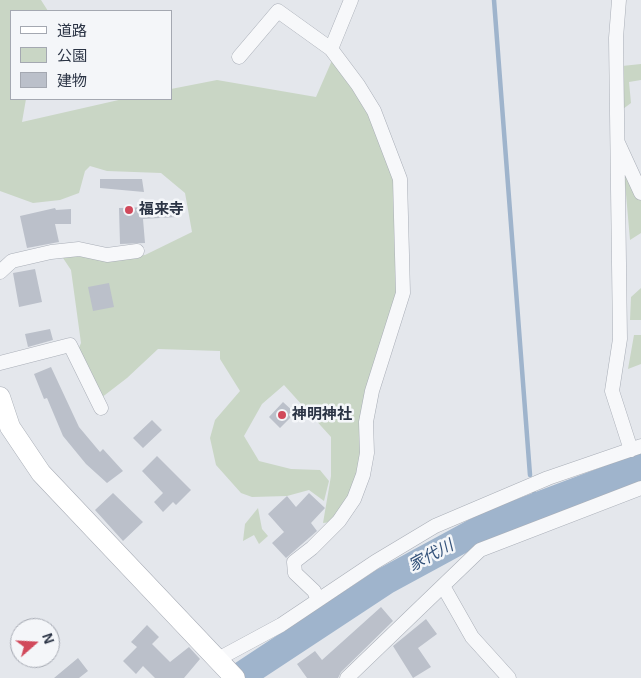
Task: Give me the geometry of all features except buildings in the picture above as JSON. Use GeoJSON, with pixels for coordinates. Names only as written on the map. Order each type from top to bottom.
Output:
{"type":"FeatureCollection","features":[{"type":"Feature","properties":{"kind":"street"},"geometry":{"type":"LineString","coordinates":[[331,49],[351,0]]}},
{"type":"Feature","properties":{"kind":"street"},"geometry":{"type":"LineString","coordinates":[[0,397],[10,427],[41,473],[225,667],[281,625],[374,562],[435,526],[548,478],[636,448],[612,391],[620,339],[616,140],[616,38],[619,0]]}},
{"type":"Feature","properties":{"kind":"street"},"geometry":{"type":"LineString","coordinates":[[239,57],[278,10],[331,49],[358,85],[374,111],[400,179],[404,293],[372,390],[366,422],[367,452],[363,475],[354,499],[339,521],[312,548],[294,562],[295,573],[314,591],[318,600]]}},
{"type":"Feature","properties":{"kind":"street"},"geometry":{"type":"LineString","coordinates":[[616,140],[629,162],[641,193]]}},
{"type":"Feature","properties":{"kind":"street"},"geometry":{"type":"LineString","coordinates":[[0,272],[12,261],[51,252],[78,249],[106,255],[137,251]]}},
{"type":"Feature","properties":{"kind":"street"},"geometry":{"type":"LineString","coordinates":[[0,363],[70,345],[101,408]]}},
{"type":"Feature","properties":{"kind":"street"},"geometry":{"type":"LineString","coordinates":[[347,678],[480,550],[641,488]]}},
{"type":"Feature","properties":{"kind":"street"},"geometry":{"type":"LineString","coordinates":[[443,586],[472,637],[509,678]]}},
{"type":"Feature","properties":{"kind":"green space"},"geometry":{"type":"Polygon","coordinates":[[[0,0],[41,0],[47,10],[10,10],[10,100],[26,100],[22,122],[119,100],[172,100],[172,89],[217,80],[316,97],[333,58],[380,127],[400,179],[401,305],[389,340],[367,454],[339,521],[323,523],[331,476],[331,437],[284,385],[262,404],[244,436],[259,461],[291,469],[320,470],[329,481],[324,501],[309,490],[287,496],[252,497],[241,493],[216,465],[210,438],[215,420],[240,391],[220,359],[220,351],[158,349],[127,378],[101,398],[78,350],[81,343],[71,270],[63,258],[78,254],[108,259],[145,255],[192,232],[185,193],[161,173],[107,171],[90,166],[85,171],[79,193],[60,200],[33,203],[0,191],[0,0]]]}},
{"type":"Feature","properties":{"kind":"green space"},"geometry":{"type":"Polygon","coordinates":[[[641,64],[641,80],[629,82],[631,103],[623,109],[622,66],[641,64]]]}},
{"type":"Feature","properties":{"kind":"green space"},"geometry":{"type":"Polygon","coordinates":[[[623,160],[641,201],[641,233],[630,240],[623,160]]]}},
{"type":"Feature","properties":{"kind":"green space"},"geometry":{"type":"Polygon","coordinates":[[[641,288],[641,320],[630,320],[631,297],[641,288]]]}},
{"type":"Feature","properties":{"kind":"green space"},"geometry":{"type":"Polygon","coordinates":[[[634,335],[641,335],[641,364],[628,369],[634,335]]]}},
{"type":"Feature","properties":{"kind":"green space"},"geometry":{"type":"Polygon","coordinates":[[[258,508],[262,529],[268,536],[259,544],[254,535],[243,541],[245,524],[258,508]]]}},
{"type":"Feature","properties":{"kind":"waterway"},"geometry":{"type":"LineString","coordinates":[[494,0],[530,475]]}},
{"type":"Feature","properties":{"kind":"waterway","name":"家代川"},"geometry":{"type":"LineString","coordinates":[[238,678],[385,581],[490,524],[641,467]]}},
{"type":"Feature","properties":{"kind":"waterway"},"geometry":{"type":"LineString","coordinates":[[534,493],[539,504]]}},
{"type":"Feature","properties":{"kind":"place","name":"福来寺"},"geometry":{"type":"Point","coordinates":[129,210]}},
{"type":"Feature","properties":{"kind":"place","name":"神明神社"},"geometry":{"type":"Point","coordinates":[282,415]}}]}
